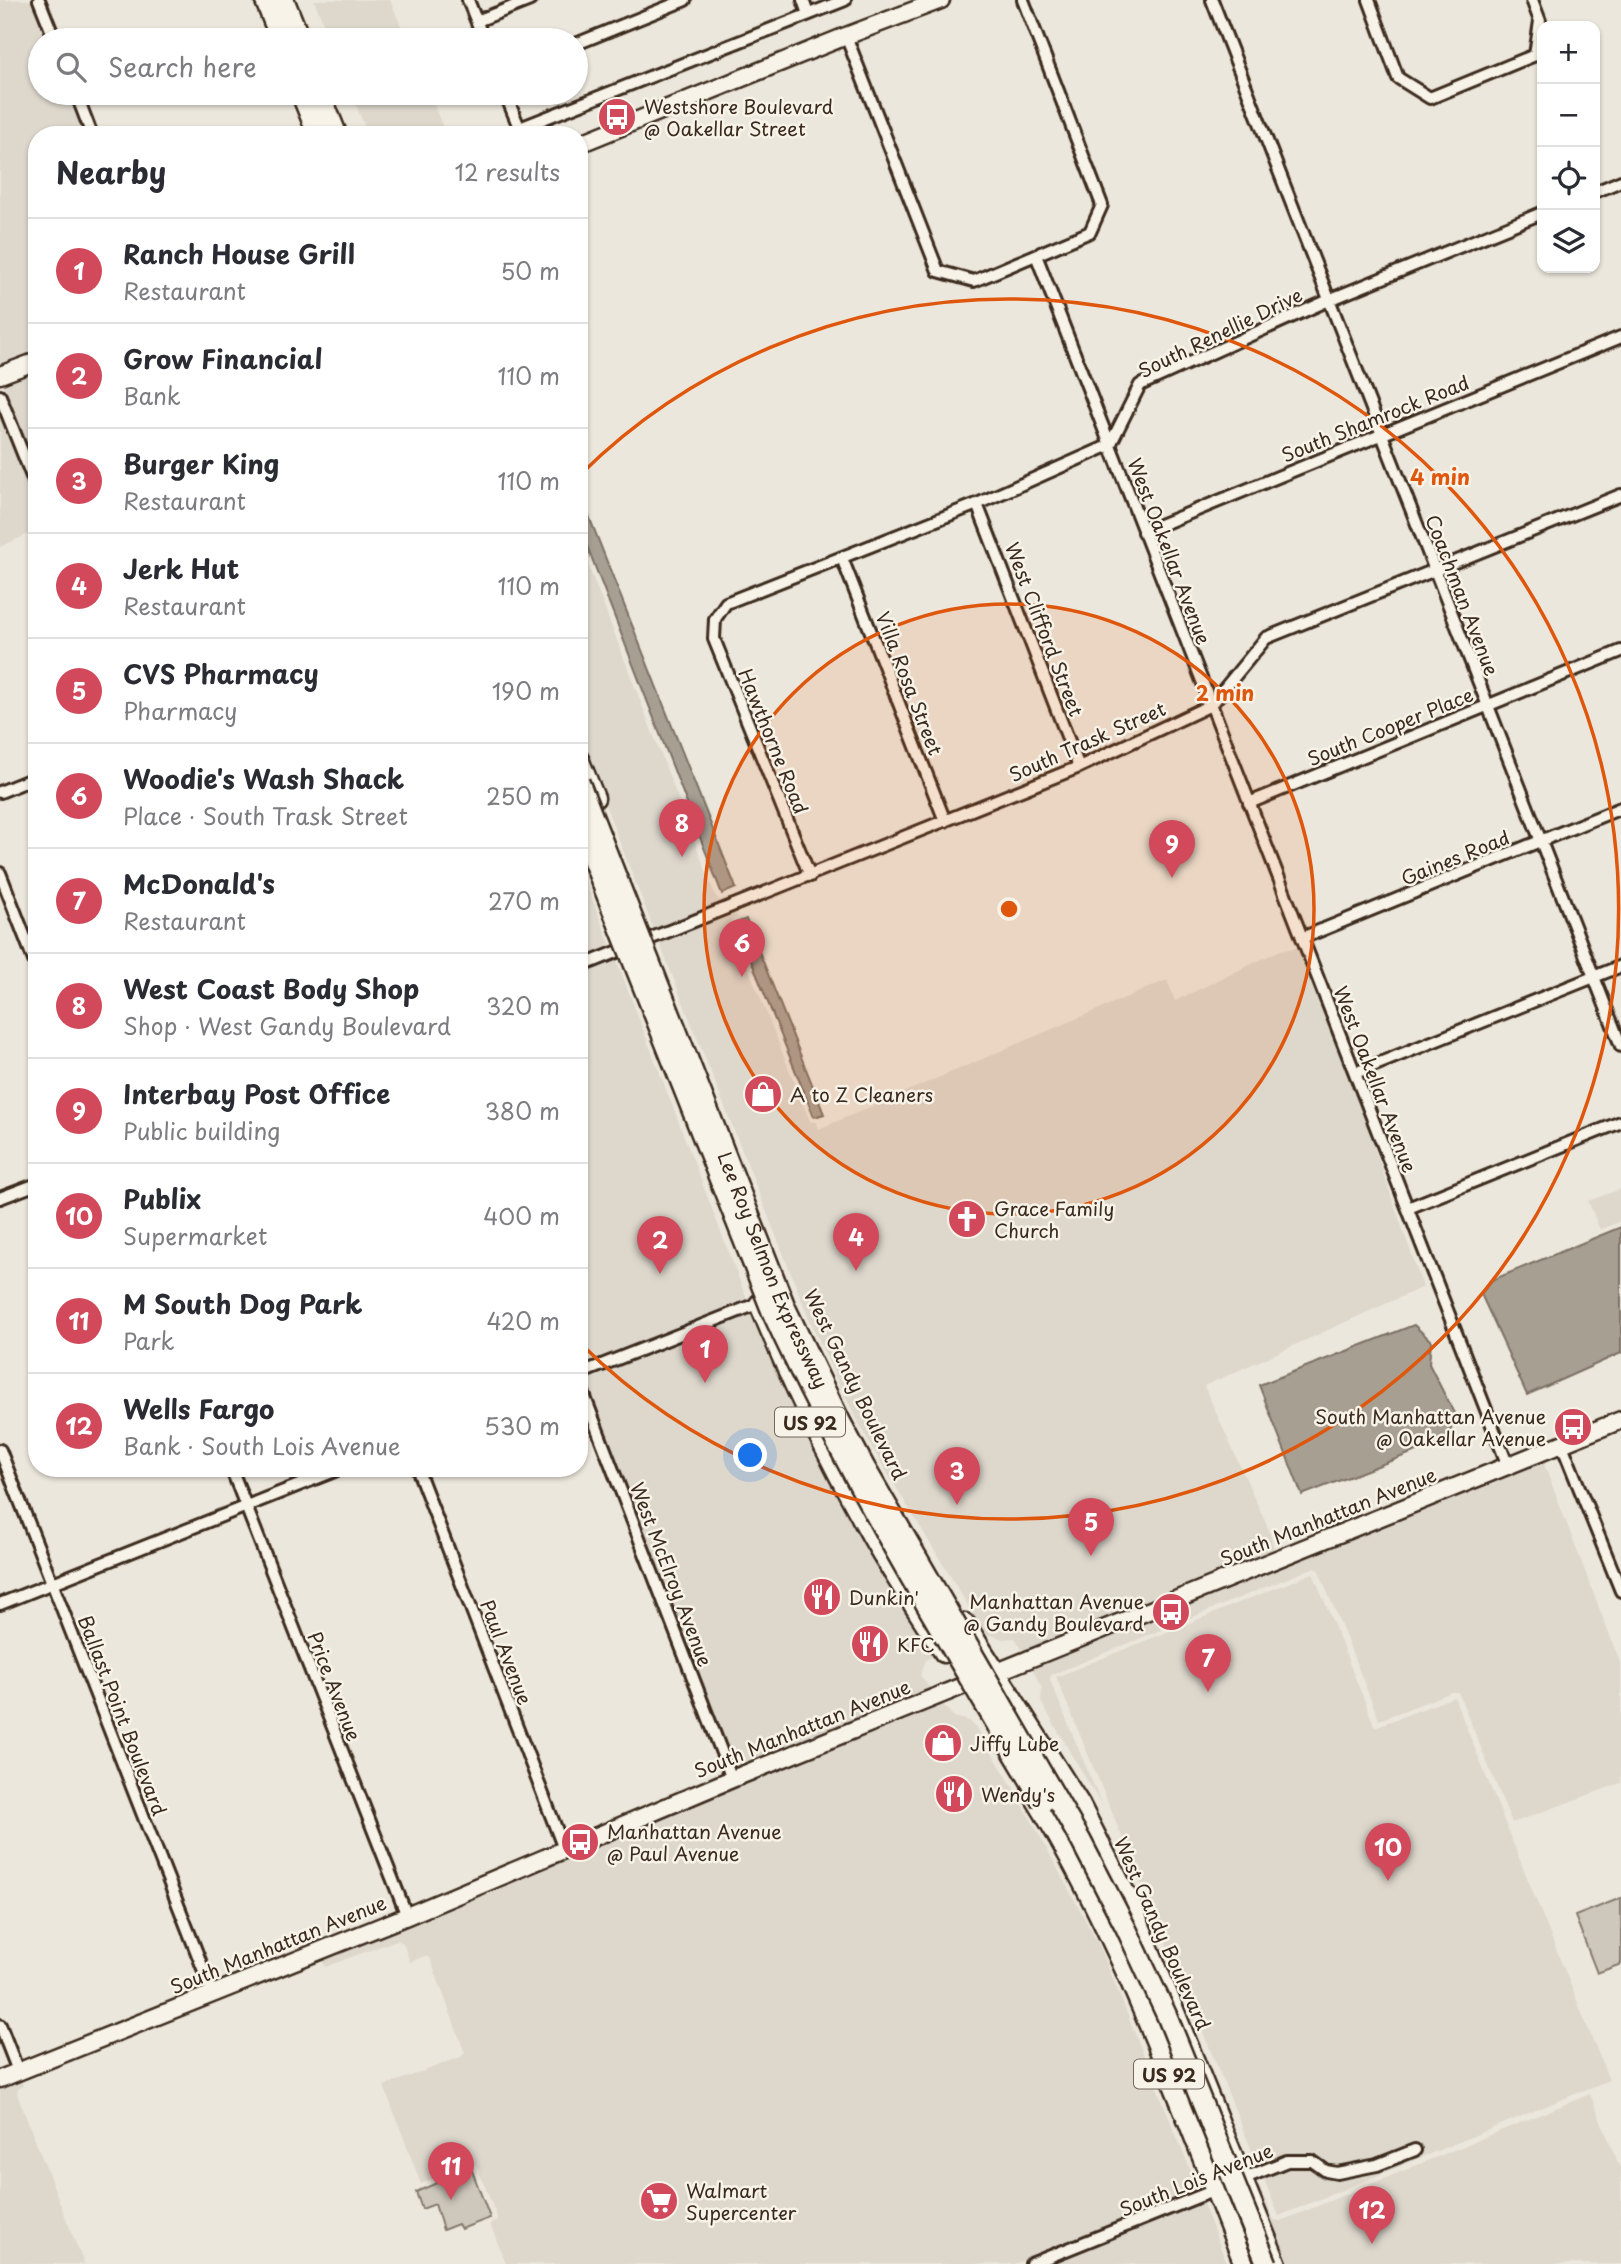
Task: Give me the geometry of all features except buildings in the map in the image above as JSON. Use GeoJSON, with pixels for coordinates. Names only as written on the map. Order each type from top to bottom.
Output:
{"type":"FeatureCollection","features":[{"type":"Feature","properties":{"kind":"highway"},"geometry":{"type":"LineString","coordinates":[[264,0],[275,28]]}},
{"type":"Feature","properties":{"kind":"highway"},"geometry":{"type":"LineString","coordinates":[[284,0],[295,28]]}},
{"type":"Feature","properties":{"kind":"highway"},"geometry":{"type":"LineString","coordinates":[[305,105],[313,126]]}},
{"type":"Feature","properties":{"kind":"highway"},"geometry":{"type":"LineString","coordinates":[[325,105],[333,126]]}},
{"type":"Feature","properties":{"kind":"highway","name":"Lee Roy Selmon Expressway"},"geometry":{"type":"LineString","coordinates":[[588,805],[786,1309],[812,1365],[864,1466],[1081,1841],[1115,1906],[1167,2016],[1268,2264]]}},
{"type":"Feature","properties":{"kind":"highway","name":"Lee Roy Selmon Expressway"},"geometry":{"type":"LineString","coordinates":[[588,848],[773,1314],[799,1371],[882,1526],[1092,1889],[1155,2021],[1253,2264]]}},
{"type":"Feature","properties":{"kind":"main road"},"geometry":{"type":"LineString","coordinates":[[292,0],[303,28]]}},
{"type":"Feature","properties":{"kind":"main road"},"geometry":{"type":"LineString","coordinates":[[333,105],[341,126]]}},
{"type":"Feature","properties":{"kind":"main road","name":"West Gandy Boulevard"},"geometry":{"type":"LineString","coordinates":[[588,781],[814,1354],[854,1436],[893,1505],[996,1673],[1044,1745],[1105,1851],[1166,1986],[1277,2264]]}},
{"type":"Feature","properties":{"kind":"main road"},"geometry":{"type":"LineString","coordinates":[[588,842],[615,912],[626,931],[650,938]]}},
{"type":"Feature","properties":{"kind":"main road","name":"US 92"},"geometry":{"type":"LineString","coordinates":[[588,867],[793,1385],[829,1459],[874,1541],[1044,1812],[1077,1870],[1151,2028],[1244,2264]]}},
{"type":"Feature","properties":{"kind":"main road"},"geometry":{"type":"LineString","coordinates":[[621,950],[640,951],[653,966],[695,1072],[705,1081]]}},
{"type":"Feature","properties":{"kind":"main road"},"geometry":{"type":"LineString","coordinates":[[705,1166],[735,1210],[787,1337],[797,1349],[814,1354]]}},
{"type":"Feature","properties":{"kind":"main road"},"geometry":{"type":"LineString","coordinates":[[793,1385],[814,1411],[876,1526],[951,1643],[976,1666],[996,1673]]}},
{"type":"Feature","properties":{"kind":"main road"},"geometry":{"type":"LineString","coordinates":[[964,1685],[986,1690],[1001,1700],[1012,1713],[1086,1837],[1100,1854],[1155,1977],[1166,1986]]}},
{"type":"Feature","properties":{"kind":"main road"},"geometry":{"type":"LineString","coordinates":[[1151,2028],[1162,2041],[1204,2144],[1219,2168],[1243,2179]]}},
{"type":"Feature","properties":{"kind":"main road"},"geometry":{"type":"LineString","coordinates":[[1214,2189],[1236,2199],[1250,2216],[1268,2264]]}},
{"type":"Feature","properties":{"kind":"street"},"geometry":{"type":"LineString","coordinates":[[39,0],[50,28]]}},
{"type":"Feature","properties":{"kind":"street"},"geometry":{"type":"LineString","coordinates":[[468,0],[480,28]]}},
{"type":"Feature","properties":{"kind":"street"},"geometry":{"type":"LineString","coordinates":[[477,21],[530,0]]}},
{"type":"Feature","properties":{"kind":"street"},"geometry":{"type":"LineString","coordinates":[[588,39],[685,0]]}},
{"type":"Feature","properties":{"kind":"street"},"geometry":{"type":"LineString","coordinates":[[803,0],[808,15]]}},
{"type":"Feature","properties":{"kind":"street"},"geometry":{"type":"LineString","coordinates":[[588,105],[845,0]]}},
{"type":"Feature","properties":{"kind":"street"},"geometry":{"type":"LineString","coordinates":[[588,140],[941,0]]}},
{"type":"Feature","properties":{"kind":"street"},"geometry":{"type":"LineString","coordinates":[[846,36],[938,271],[974,281],[1090,232],[1102,205],[1023,0]]}},
{"type":"Feature","properties":{"kind":"street","name":"Coachman Avenue"},"geometry":{"type":"LineString","coordinates":[[1212,0],[1621,1046]]}},
{"type":"Feature","properties":{"kind":"street"},"geometry":{"type":"LineString","coordinates":[[1369,0],[1398,78],[1430,98],[1535,55],[1540,20],[1532,0]]}},
{"type":"Feature","properties":{"kind":"street"},"geometry":{"type":"LineString","coordinates":[[81,105],[89,126]]}},
{"type":"Feature","properties":{"kind":"street"},"geometry":{"type":"LineString","coordinates":[[510,105],[519,126]]}},
{"type":"Feature","properties":{"kind":"street"},"geometry":{"type":"LineString","coordinates":[[536,126],[587,105]]}},
{"type":"Feature","properties":{"kind":"street"},"geometry":{"type":"LineString","coordinates":[[1600,190],[1621,181]]}},
{"type":"Feature","properties":{"kind":"street","name":"South Renellie Drive"},"geometry":{"type":"LineString","coordinates":[[1110,445],[1140,386],[1329,300],[1537,215]]}},
{"type":"Feature","properties":{"kind":"street","name":"West Oakellar Avenue"},"geometry":{"type":"LineString","coordinates":[[1036,255],[1508,1466]]}},
{"type":"Feature","properties":{"kind":"street","name":"South Shamrock Road"},"geometry":{"type":"LineString","coordinates":[[1143,532],[1621,337]]}},
{"type":"Feature","properties":{"kind":"street"},"geometry":{"type":"LineString","coordinates":[[0,375],[28,364]]}},
{"type":"Feature","properties":{"kind":"street"},"geometry":{"type":"LineString","coordinates":[[0,396],[28,466]]}},
{"type":"Feature","properties":{"kind":"street"},"geometry":{"type":"LineString","coordinates":[[842,558],[977,504],[1110,445]]}},
{"type":"Feature","properties":{"kind":"street","name":"South Trask Street"},"geometry":{"type":"LineString","coordinates":[[588,963],[1079,766],[1211,705],[1266,638],[1621,495]]}},
{"type":"Feature","properties":{"kind":"street","name":"West Clifford Street"},"geometry":{"type":"LineString","coordinates":[[977,504],[1079,766]]}},
{"type":"Feature","properties":{"kind":"street","name":"Hawthorne Road"},"geometry":{"type":"LineString","coordinates":[[810,876],[714,639],[715,619],[726,603],[842,558]]}},
{"type":"Feature","properties":{"kind":"street","name":"Villa Rosa Street"},"geometry":{"type":"LineString","coordinates":[[842,558],[945,821]]}},
{"type":"Feature","properties":{"kind":"street","name":"South Cooper Place"},"geometry":{"type":"LineString","coordinates":[[1249,803],[1621,651]]}},
{"type":"Feature","properties":{"kind":"street"},"geometry":{"type":"LineString","coordinates":[[0,792],[28,781]]}},
{"type":"Feature","properties":{"kind":"street","name":"Gaines Road"},"geometry":{"type":"LineString","coordinates":[[1303,938],[1621,808]]}},
{"type":"Feature","properties":{"kind":"street"},"geometry":{"type":"LineString","coordinates":[[0,873],[28,945]]}},
{"type":"Feature","properties":{"kind":"street"},"geometry":{"type":"LineString","coordinates":[[1355,1073],[1621,966]]}},
{"type":"Feature","properties":{"kind":"street"},"geometry":{"type":"LineString","coordinates":[[1408,1208],[1621,1122]]}},
{"type":"Feature","properties":{"kind":"street"},"geometry":{"type":"LineString","coordinates":[[0,1198],[28,1187]]}},
{"type":"Feature","properties":{"kind":"street"},"geometry":{"type":"LineString","coordinates":[[588,1370],[759,1303]]}},
{"type":"Feature","properties":{"kind":"street","name":"West McElroy Avenue"},"geometry":{"type":"LineString","coordinates":[[588,1405],[732,1779]]}},
{"type":"Feature","properties":{"kind":"street","name":"South Manhattan Avenue"},"geometry":{"type":"LineString","coordinates":[[0,2079],[407,1916],[732,1779],[1621,1420]]}},
{"type":"Feature","properties":{"kind":"street"},"geometry":{"type":"LineString","coordinates":[[1562,1445],[1621,1591]]}},
{"type":"Feature","properties":{"kind":"street","name":"Ballast Point Boulevard"},"geometry":{"type":"LineString","coordinates":[[0,1450],[213,1994]]}},
{"type":"Feature","properties":{"kind":"street","name":"Price Avenue"},"geometry":{"type":"LineString","coordinates":[[234,1477],[407,1916]]}},
{"type":"Feature","properties":{"kind":"street"},"geometry":{"type":"LineString","coordinates":[[0,1604],[320,1477]]}},
{"type":"Feature","properties":{"kind":"street","name":"Paul Avenue"},"geometry":{"type":"LineString","coordinates":[[420,1477],[564,1849]]}},
{"type":"Feature","properties":{"kind":"street"},"geometry":{"type":"LineString","coordinates":[[0,2025],[18,2071]]}},
{"type":"Feature","properties":{"kind":"street","name":"South Lois Avenue"},"geometry":{"type":"LineString","coordinates":[[1031,2264],[1287,2161],[1312,2161],[1326,2171],[1337,2173],[1377,2165],[1415,2150]]}},
{"type":"Feature","properties":{"kind":"shaded area"},"geometry":{"type":"Polygon","coordinates":[[[0,0],[31,0],[42,28],[28,28],[28,105],[73,105],[81,126],[28,126],[28,357],[0,368],[0,0]]]}},
{"type":"Feature","properties":{"kind":"shaded area"},"geometry":{"type":"Polygon","coordinates":[[[314,0],[390,0],[402,28],[325,28],[314,0]]]}},
{"type":"Feature","properties":{"kind":"shaded area"},"geometry":{"type":"Polygon","coordinates":[[[356,105],[434,105],[442,126],[364,126],[356,105]]]}},
{"type":"Feature","properties":{"kind":"shaded area"},"geometry":{"type":"Polygon","coordinates":[[[28,371],[28,446],[2,381],[28,371]]]}},
{"type":"Feature","properties":{"kind":"shaded area"},"geometry":{"type":"Polygon","coordinates":[[[0,416],[28,486],[28,534],[0,547],[0,416]]]}},
{"type":"Feature","properties":{"kind":"shaded area"},"geometry":{"type":"Polygon","coordinates":[[[588,514],[736,888],[722,894],[588,548],[588,514]]]}},
{"type":"Feature","properties":{"kind":"shaded area"},"geometry":{"type":"Polygon","coordinates":[[[588,565],[716,897],[720,900],[730,897],[731,900],[654,930],[588,761],[588,565]]]}},
{"type":"Feature","properties":{"kind":"shaded area"},"geometry":{"type":"Polygon","coordinates":[[[588,888],[611,947],[588,956],[588,888]]]}},
{"type":"Feature","properties":{"kind":"shaded area"},"geometry":{"type":"Polygon","coordinates":[[[735,912],[737,917],[731,920],[731,925],[809,1119],[816,1122],[819,1129],[1167,980],[1175,1001],[1281,950],[1299,948],[1359,1104],[1423,1287],[1204,1386],[1269,1530],[1275,1553],[1025,1654],[1015,1638],[1003,1639],[986,1635],[871,1446],[840,1387],[808,1316],[659,942],[735,912]]]}},
{"type":"Feature","properties":{"kind":"shaded area"},"geometry":{"type":"Polygon","coordinates":[[[746,919],[824,1114],[814,1117],[736,923],[746,919]]]}},
{"type":"Feature","properties":{"kind":"shaded area"},"geometry":{"type":"Polygon","coordinates":[[[616,959],[747,1300],[588,1363],[588,970],[616,959]]]}},
{"type":"Feature","properties":{"kind":"shaded area"},"geometry":{"type":"Polygon","coordinates":[[[1621,1189],[1621,1221],[1600,1230],[1588,1201],[1621,1189]]]}},
{"type":"Feature","properties":{"kind":"shaded area"},"geometry":{"type":"Polygon","coordinates":[[[1621,1227],[1621,1353],[1527,1395],[1481,1294],[1492,1280],[1621,1227]]]}},
{"type":"Feature","properties":{"kind":"shaded area"},"geometry":{"type":"Polygon","coordinates":[[[752,1313],[766,1351],[819,1461],[889,1589],[933,1656],[926,1660],[920,1675],[932,1691],[736,1770],[588,1384],[588,1378],[752,1313]]]}},
{"type":"Feature","properties":{"kind":"shaded area"},"geometry":{"type":"Polygon","coordinates":[[[1414,1325],[1431,1341],[1429,1364],[1455,1415],[1448,1439],[1302,1495],[1259,1385],[1414,1325]]]}},
{"type":"Feature","properties":{"kind":"shaded area"},"geometry":{"type":"Polygon","coordinates":[[[1534,1461],[1544,1464],[1621,1665],[1621,1783],[1512,1823],[1458,1692],[1379,1720],[1319,1571],[1315,1567],[1051,1675],[1050,1680],[1102,1806],[1041,1702],[1042,1688],[1031,1666],[1534,1461]]]}},
{"type":"Feature","properties":{"kind":"shaded area"},"geometry":{"type":"Polygon","coordinates":[[[1313,1573],[1375,1727],[1454,1697],[1609,2080],[1279,2216],[1056,1677],[1313,1573]]]}},
{"type":"Feature","properties":{"kind":"shaded area"},"geometry":{"type":"Polygon","coordinates":[[[941,1702],[954,1717],[970,1721],[981,1735],[1016,1792],[1100,1947],[1198,2189],[1014,2264],[506,2264],[490,2224],[496,2221],[497,2217],[477,2166],[468,2163],[421,2184],[384,2086],[461,2057],[465,2053],[430,1958],[425,1956],[410,1962],[403,1943],[397,1940],[325,1967],[321,1957],[708,1800],[719,1791],[941,1702]]]}},
{"type":"Feature","properties":{"kind":"shaded area"},"geometry":{"type":"Polygon","coordinates":[[[1621,1898],[1621,1964],[1597,1973],[1575,1916],[1621,1898]]]}},
{"type":"Feature","properties":{"kind":"shaded area"},"geometry":{"type":"Polygon","coordinates":[[[20,2078],[23,2086],[18,2089],[17,2094],[84,2264],[0,2264],[0,2086],[20,2078]]]}},
{"type":"Feature","properties":{"kind":"shaded area"},"geometry":{"type":"Polygon","coordinates":[[[1590,2094],[1621,2170],[1621,2264],[1287,2264],[1255,2182],[1257,2181],[1274,2220],[1281,2221],[1590,2094]]]}},
{"type":"Feature","properties":{"kind":"shaded area"},"geometry":{"type":"Polygon","coordinates":[[[471,2168],[490,2218],[461,2229],[458,2224],[443,2230],[435,2204],[422,2209],[416,2192],[471,2168]]]}},
{"type":"Feature","properties":{"kind":"shaded area"},"geometry":{"type":"Polygon","coordinates":[[[1202,2201],[1227,2264],[1049,2264],[1202,2201]]]}},
{"type":"Feature","properties":{"kind":"place","name":"Westshore Boulevard @ Oakellar Street"},"geometry":{"type":"Point","coordinates":[617,117]}},
{"type":"Feature","properties":{"kind":"place","name":"West Coast Body Shop"},"geometry":{"type":"Point","coordinates":[682,857]}},
{"type":"Feature","properties":{"kind":"place","name":"Interbay Post Office"},"geometry":{"type":"Point","coordinates":[1172,878]}},
{"type":"Feature","properties":{"kind":"place","name":"Woodie's Wash Shack"},"geometry":{"type":"Point","coordinates":[742,977]}},
{"type":"Feature","properties":{"kind":"place","name":"A to Z Cleaners"},"geometry":{"type":"Point","coordinates":[763,1094]}},
{"type":"Feature","properties":{"kind":"place","name":"Grace Family Church"},"geometry":{"type":"Point","coordinates":[967,1219]}},
{"type":"Feature","properties":{"kind":"place","name":"Jerk Hut"},"geometry":{"type":"Point","coordinates":[856,1271]}},
{"type":"Feature","properties":{"kind":"place","name":"Grow Financial"},"geometry":{"type":"Point","coordinates":[660,1274]}},
{"type":"Feature","properties":{"kind":"place","name":"Ranch House Grill"},"geometry":{"type":"Point","coordinates":[705,1383]}},
{"type":"Feature","properties":{"kind":"place","name":"South Manhattan Avenue @ Oakellar Avenue"},"geometry":{"type":"Point","coordinates":[1573,1427]}},
{"type":"Feature","properties":{"kind":"place","name":"Burger King"},"geometry":{"type":"Point","coordinates":[957,1505]}},
{"type":"Feature","properties":{"kind":"place","name":"CVS Pharmacy"},"geometry":{"type":"Point","coordinates":[1091,1556]}},
{"type":"Feature","properties":{"kind":"place","name":"Dunkin'"},"geometry":{"type":"Point","coordinates":[822,1597]}},
{"type":"Feature","properties":{"kind":"place","name":"Manhattan Avenue @ Gandy Boulevard"},"geometry":{"type":"Point","coordinates":[1171,1612]}},
{"type":"Feature","properties":{"kind":"place","name":"KFC"},"geometry":{"type":"Point","coordinates":[870,1644]}},
{"type":"Feature","properties":{"kind":"place","name":"McDonald's"},"geometry":{"type":"Point","coordinates":[1208,1692]}},
{"type":"Feature","properties":{"kind":"place","name":"Jiffy Lube"},"geometry":{"type":"Point","coordinates":[943,1743]}},
{"type":"Feature","properties":{"kind":"place","name":"Wendy's"},"geometry":{"type":"Point","coordinates":[954,1794]}},
{"type":"Feature","properties":{"kind":"place","name":"Manhattan Avenue @ Paul Avenue"},"geometry":{"type":"Point","coordinates":[580,1842]}},
{"type":"Feature","properties":{"kind":"place","name":"Publix"},"geometry":{"type":"Point","coordinates":[1388,1881]}},
{"type":"Feature","properties":{"kind":"place","name":"M South Dog Park"},"geometry":{"type":"Point","coordinates":[451,2200]}},
{"type":"Feature","properties":{"kind":"place","name":"Walmart Supercenter"},"geometry":{"type":"Point","coordinates":[659,2201]}},
{"type":"Feature","properties":{"kind":"place","name":"Wells Fargo"},"geometry":{"type":"Point","coordinates":[1372,2244]}}]}
